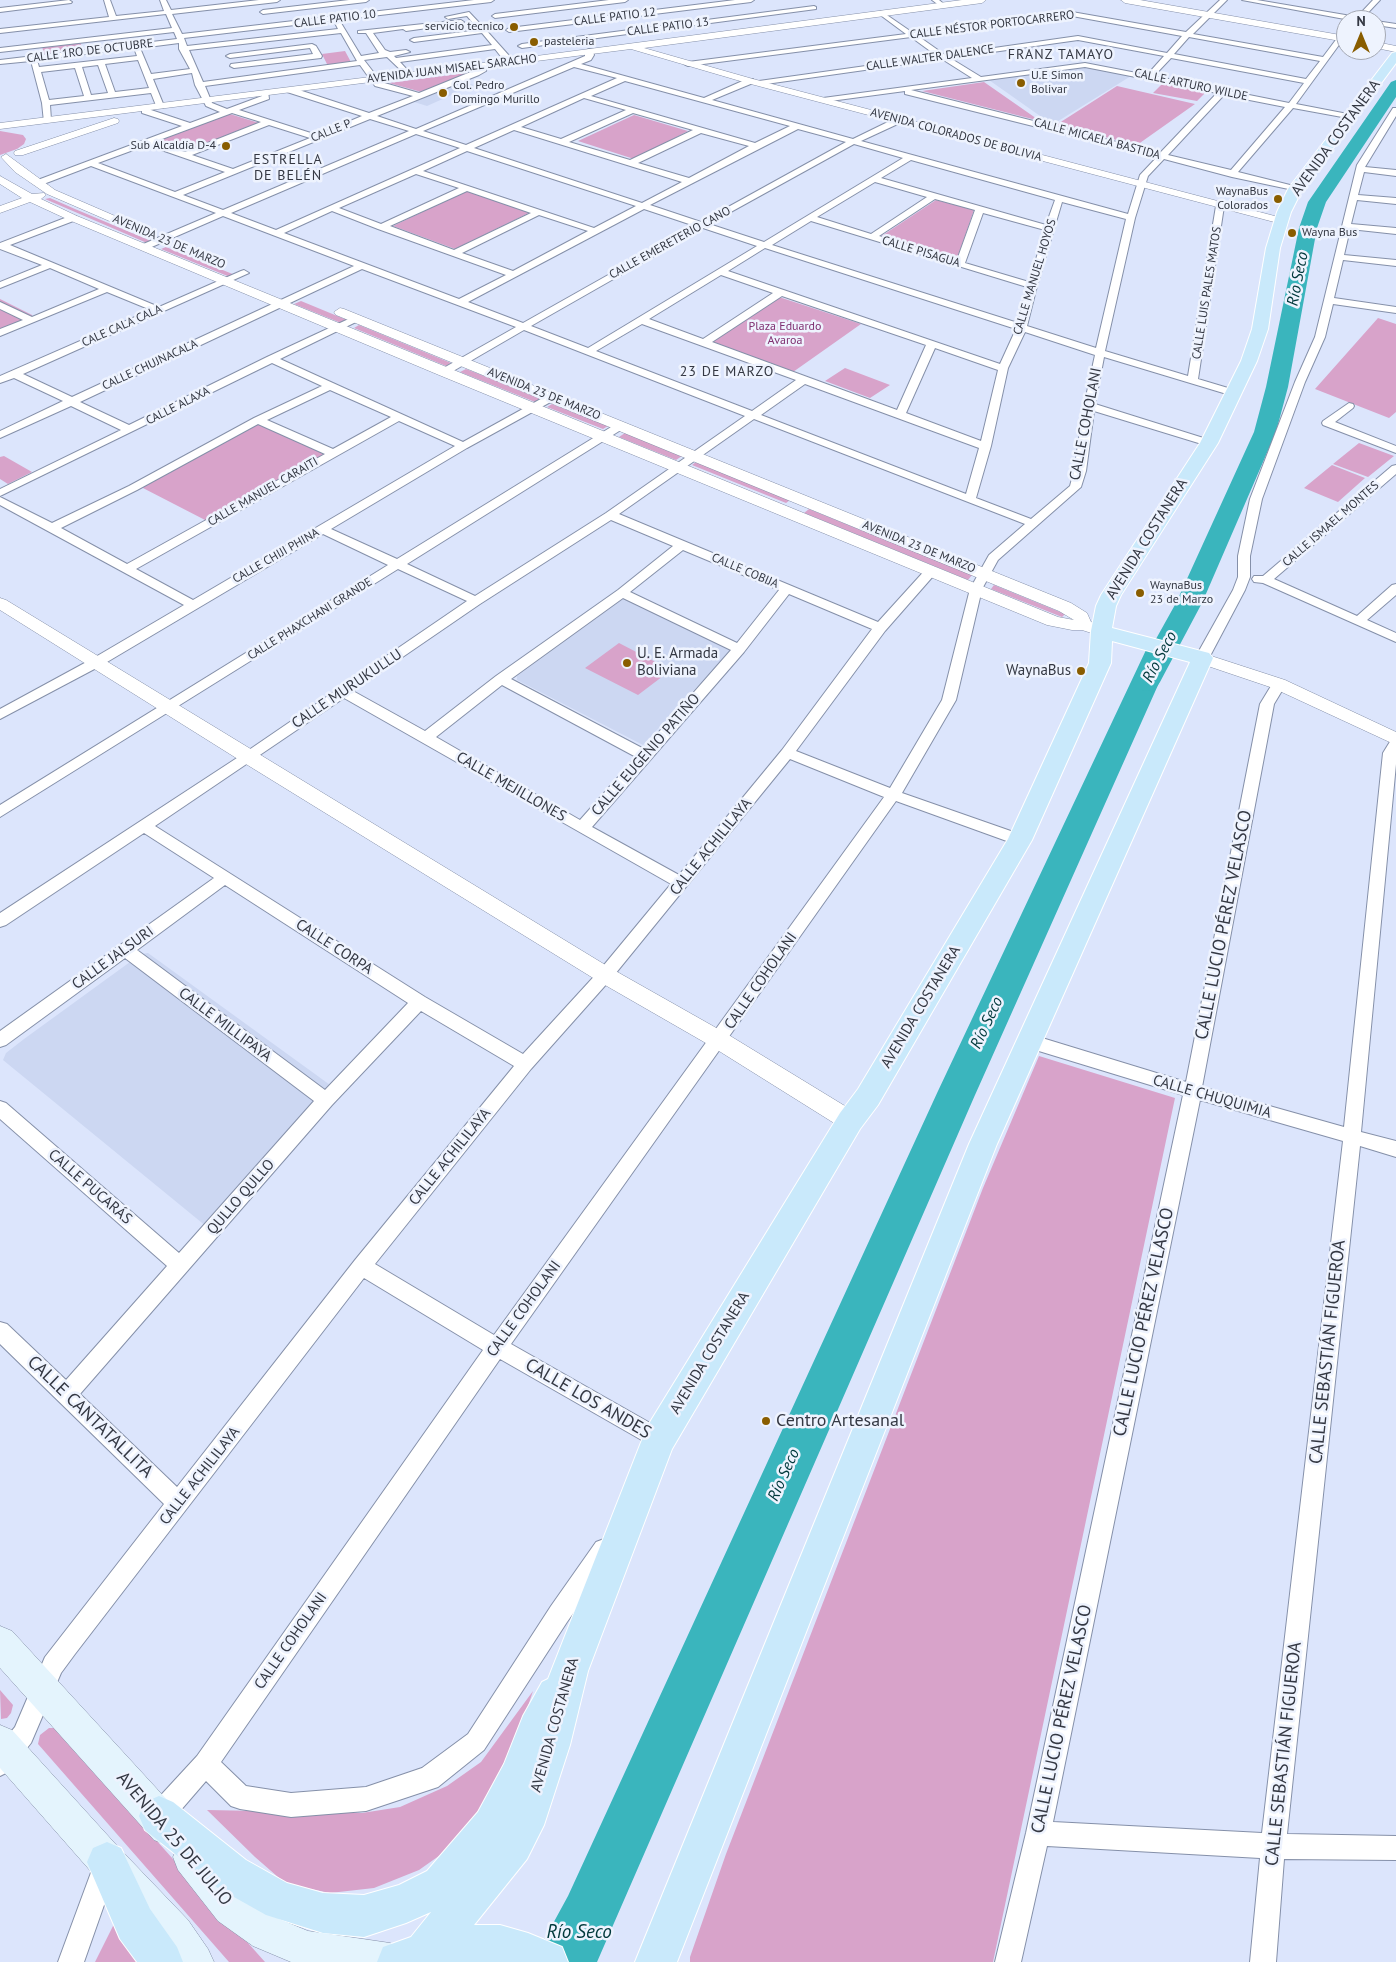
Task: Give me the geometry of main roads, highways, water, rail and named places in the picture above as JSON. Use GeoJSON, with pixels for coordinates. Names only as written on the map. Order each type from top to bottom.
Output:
{"type":"FeatureCollection","features":[{"type":"Feature","properties":{"kind":"main road","name":"AVENIDA COSTANERA"},"geometry":{"type":"LineString","coordinates":[[404,1959],[513,1846],[526,1820],[552,1745],[569,1671],[659,1439],[850,1121],[868,1097],[1020,840],[1100,663],[1102,646],[1092,628],[1120,578],[1210,442],[1249,361],[1260,329],[1273,248],[1296,189],[1396,55]]}},
{"type":"Feature","properties":{"kind":"main road"},"geometry":{"type":"LineString","coordinates":[[656,1962],[983,1144],[1029,1041],[1188,655],[1092,628]]}},
{"type":"Feature","properties":{"kind":"main road","name":"AVENIDA 25 DE JULIO"},"geometry":{"type":"LineString","coordinates":[[0,1643],[41,1690],[159,1816],[231,1908],[266,1933],[308,1950],[404,1959]]}},
{"type":"Feature","properties":{"kind":"main road"},"geometry":{"type":"LineString","coordinates":[[159,1816],[232,1874],[280,1901],[323,1913],[364,1916],[406,1902],[441,1885],[492,1826],[520,1774],[536,1729],[569,1671]]}},
{"type":"Feature","properties":{"kind":"main road"},"geometry":{"type":"LineString","coordinates":[[3,1753],[175,1933],[194,1962]]}},
{"type":"Feature","properties":{"kind":"main road"},"geometry":{"type":"LineString","coordinates":[[107,1862],[135,1924],[162,1962]]}},
{"type":"Feature","properties":{"kind":"main road"},"geometry":{"type":"LineString","coordinates":[[404,1959],[476,1945],[500,1946],[538,1958]]}},
{"type":"Feature","properties":{"kind":"water","name":"Río Seco"},"geometry":{"type":"Polygon","coordinates":[[[1146,650],[1171,656],[975,1095],[597,1962],[532,1962],[568,1896],[938,1091],[1146,650]]]}},
{"type":"Feature","properties":{"kind":"waterway","name":"Río Seco"},"geometry":{"type":"LineString","coordinates":[[1146,682],[1189,603],[1265,432],[1277,387],[1308,228],[1317,202],[1396,85]]}},
{"type":"Feature","properties":{"kind":"place","name":"servicio tecnico"},"geometry":{"type":"Point","coordinates":[514,27]}},
{"type":"Feature","properties":{"kind":"place","name":"pasteleria"},"geometry":{"type":"Point","coordinates":[534,42]}},
{"type":"Feature","properties":{"kind":"place","name":"U.E Simon Bolivar"},"geometry":{"type":"Point","coordinates":[1021,83]}},
{"type":"Feature","properties":{"kind":"place","name":"Col. Pedro Domingo Murillo"},"geometry":{"type":"Point","coordinates":[443,93]}},
{"type":"Feature","properties":{"kind":"place","name":"Sub Alcaldía D-4"},"geometry":{"type":"Point","coordinates":[226,146]}},
{"type":"Feature","properties":{"kind":"place","name":"WaynaBus Colorados"},"geometry":{"type":"Point","coordinates":[1278,199]}},
{"type":"Feature","properties":{"kind":"place","name":"Wayna Bus"},"geometry":{"type":"Point","coordinates":[1292,233]}},
{"type":"Feature","properties":{"kind":"place","name":"WaynaBus 23 de Marzo"},"geometry":{"type":"Point","coordinates":[1140,593]}},
{"type":"Feature","properties":{"kind":"place","name":"U. E. Armada Boliviana"},"geometry":{"type":"Point","coordinates":[627,663]}},
{"type":"Feature","properties":{"kind":"place","name":"WaynaBus"},"geometry":{"type":"Point","coordinates":[1081,671]}},
{"type":"Feature","properties":{"kind":"place","name":"Centro Artesanal"},"geometry":{"type":"Point","coordinates":[766,1421]}},
{"type":"Feature","properties":{"kind":"district","name":"FRANZ TAMAYO"},"geometry":{"type":"Point","coordinates":[1061,55]}},
{"type":"Feature","properties":{"kind":"district","name":"ESTRELLA DE BELÉN"},"geometry":{"type":"Point","coordinates":[288,168]}},
{"type":"Feature","properties":{"kind":"district","name":"23 DE MARZO"},"geometry":{"type":"Point","coordinates":[727,372]}},
{"type":"Feature","properties":{"kind":"park label","name":"Plaza Eduardo Avaroa"},"geometry":{"type":"Point","coordinates":[785,334]}}]}
